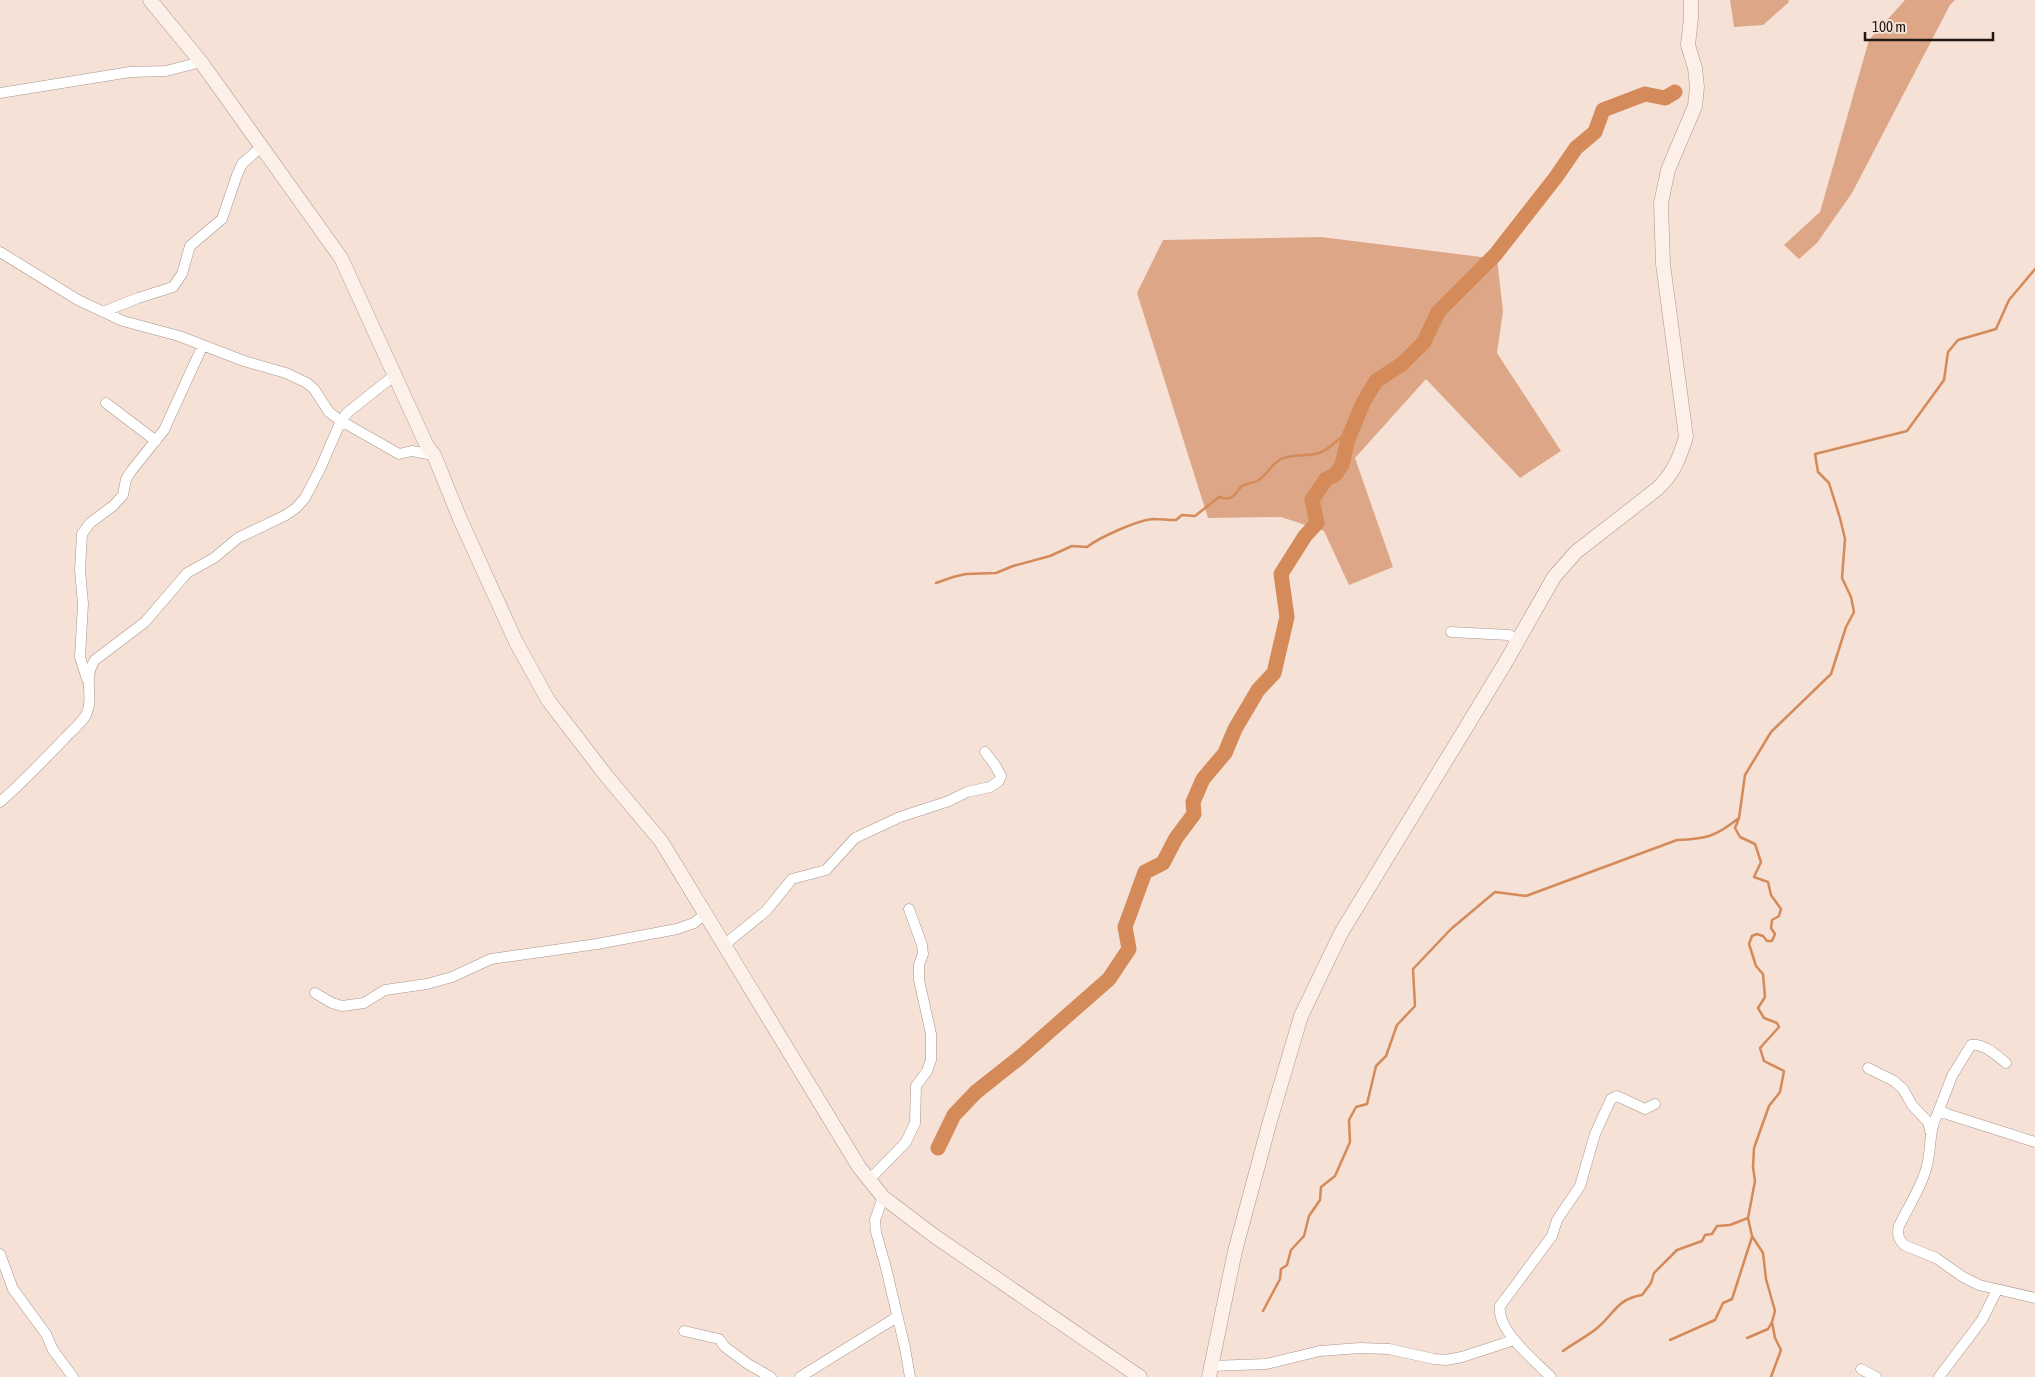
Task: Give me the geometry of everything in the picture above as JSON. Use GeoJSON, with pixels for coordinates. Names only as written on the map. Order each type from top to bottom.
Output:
{"type":"FeatureCollection","features":[{"type":"Feature","properties":{"kind":"street"},"geometry":{"type":"LineString","coordinates":[[1514,1340],[1462,1357],[1446,1360],[1390,1349],[1360,1348],[1320,1351],[1266,1364],[1210,1371],[1237,1241],[1301,1016],[1342,933],[1554,578],[1576,552],[1669,478],[1679,460],[1686,437],[1663,264],[1661,204],[1668,170],[1695,106],[1697,87],[1695,68],[1688,44],[1691,0]]}},
{"type":"Feature","properties":{"kind":"street"},"geometry":{"type":"LineString","coordinates":[[155,2],[201,62],[341,258],[396,374],[417,424],[434,455],[516,642],[548,700],[608,778],[661,842],[859,1167],[883,1197],[933,1235],[1140,1377]]}},
{"type":"Feature","properties":{"kind":"street"},"geometry":{"type":"LineString","coordinates":[[0,93],[130,72],[166,71],[201,62]]}},
{"type":"Feature","properties":{"kind":"street"},"geometry":{"type":"LineString","coordinates":[[103,312],[173,287],[182,274],[193,242],[222,219],[242,164],[261,147]]}},
{"type":"Feature","properties":{"kind":"street"},"geometry":{"type":"LineString","coordinates":[[0,252],[78,300],[123,321],[286,373],[307,383],[314,389],[329,412],[341,421],[399,454],[412,451],[434,455]]}},
{"type":"Feature","properties":{"kind":"street"},"geometry":{"type":"LineString","coordinates":[[0,802],[40,764],[86,715],[90,703],[88,680],[80,657],[83,604],[80,570],[82,534],[90,524],[113,506],[123,495],[129,474],[164,430],[202,345]]}},
{"type":"Feature","properties":{"kind":"street"},"geometry":{"type":"LineString","coordinates":[[88,680],[91,666],[95,660],[145,622],[187,573],[214,558],[238,538],[286,515],[305,498],[341,421],[354,406],[396,374]]}},
{"type":"Feature","properties":{"kind":"street"},"geometry":{"type":"LineString","coordinates":[[106,403],[156,440]]}},
{"type":"Feature","properties":{"kind":"street"},"geometry":{"type":"LineString","coordinates":[[1451,632],[1509,635],[1518,641]]}},
{"type":"Feature","properties":{"kind":"street"},"geometry":{"type":"LineString","coordinates":[[724,945],[766,911],[792,879],[826,870],[856,838],[900,817],[949,801],[967,792],[990,787],[999,781],[1000,776],[996,765],[985,752]]}},
{"type":"Feature","properties":{"kind":"street"},"geometry":{"type":"LineString","coordinates":[[869,1180],[906,1142],[915,1124],[916,1086],[927,1071],[931,1060],[931,1034],[919,980],[919,965],[923,954],[922,945],[909,909]]}},
{"type":"Feature","properties":{"kind":"street"},"geometry":{"type":"LineString","coordinates":[[315,993],[332,1004],[342,1006],[364,1003],[385,990],[427,984],[452,977],[490,959],[597,944],[677,929],[694,923],[706,913]]}},
{"type":"Feature","properties":{"kind":"street"},"geometry":{"type":"LineString","coordinates":[[2006,1063],[1985,1049],[1974,1044],[1971,1045],[1952,1076],[1931,1132],[1927,1167],[1923,1179],[1899,1226],[1898,1233],[1899,1239],[1910,1248],[1946,1264],[1970,1281],[1997,1290],[2035,1298]]}},
{"type":"Feature","properties":{"kind":"street"},"geometry":{"type":"LineString","coordinates":[[1868,1068],[1894,1081],[1903,1089],[1912,1105],[1928,1122],[1931,1132]]}},
{"type":"Feature","properties":{"kind":"street"},"geometry":{"type":"LineString","coordinates":[[1551,1377],[1514,1340],[1500,1316],[1500,1306],[1552,1236],[1557,1220],[1580,1186],[1595,1134],[1611,1100],[1617,1096],[1645,1109],[1655,1104]]}},
{"type":"Feature","properties":{"kind":"street"},"geometry":{"type":"LineString","coordinates":[[1937,1115],[1942,1112],[2035,1142]]}},
{"type":"Feature","properties":{"kind":"street"},"geometry":{"type":"LineString","coordinates":[[883,1197],[877,1211],[876,1232],[886,1268],[910,1377]]}},
{"type":"Feature","properties":{"kind":"street"},"geometry":{"type":"LineString","coordinates":[[0,1254],[13,1289],[46,1334],[53,1350],[73,1377]]}},
{"type":"Feature","properties":{"kind":"street"},"geometry":{"type":"LineString","coordinates":[[1939,1377],[1982,1320],[1997,1290]]}},
{"type":"Feature","properties":{"kind":"street"},"geometry":{"type":"LineString","coordinates":[[800,1377],[897,1317]]}},
{"type":"Feature","properties":{"kind":"street"},"geometry":{"type":"LineString","coordinates":[[684,1331],[719,1339],[725,1347],[748,1364],[771,1377]]}},
{"type":"Feature","properties":{"kind":"street"},"geometry":{"type":"LineString","coordinates":[[1861,1369],[1876,1377]]}},
{"type":"Feature","properties":{"kind":"shaded area"},"geometry":{"type":"Polygon","coordinates":[[[1730,0],[1788,0],[1789,2],[1763,25],[1734,27],[1730,0]]]}},
{"type":"Feature","properties":{"kind":"shaded area"},"geometry":{"type":"Polygon","coordinates":[[[1905,0],[1955,0],[1950,5],[1852,193],[1817,243],[1799,259],[1784,245],[1820,212],[1869,40],[1905,0]]]}},
{"type":"Feature","properties":{"kind":"shaded area"},"geometry":{"type":"Polygon","coordinates":[[[1321,237],[1497,259],[1503,311],[1497,353],[1561,451],[1520,478],[1426,379],[1355,458],[1393,567],[1349,585],[1324,531],[1281,517],[1208,518],[1137,293],[1163,240],[1321,237]]]}},
{"type":"Feature","properties":{"kind":"waterway"},"geometry":{"type":"LineString","coordinates":[[938,1148],[954,1115],[976,1092],[1019,1058],[1109,979],[1129,949],[1125,927],[1145,872],[1163,863],[1176,838],[1194,814],[1193,802],[1203,779],[1225,753],[1235,729],[1258,690],[1274,673],[1287,617],[1281,574],[1305,536],[1317,523],[1312,500],[1326,479],[1335,475],[1342,465],[1348,439],[1363,403],[1376,381],[1402,364],[1424,342],[1438,312],[1495,255],[1556,177],[1576,148],[1595,132],[1603,110],[1645,94],[1665,98],[1675,92]]}},
{"type":"Feature","properties":{"kind":"waterway"},"geometry":{"type":"LineString","coordinates":[[1263,1311],[1280,1279],[1281,1269],[1287,1265],[1291,1250],[1304,1236],[1309,1216],[1320,1200],[1321,1187],[1335,1176],[1350,1142],[1349,1120],[1356,1107],[1367,1104],[1376,1066],[1386,1056],[1397,1025],[1415,1006],[1413,969],[1451,929],[1495,892],[1526,896],[1677,840],[1710,836],[1739,818],[1745,775],[1771,732],[1831,674],[1846,627],[1854,612],[1851,597],[1842,578],[1845,539],[1840,518],[1829,483],[1818,472],[1815,454],[1907,431],[1944,380],[1948,352],[1958,340],[1996,329],[2009,300],[2035,269]]}},
{"type":"Feature","properties":{"kind":"waterway"},"geometry":{"type":"LineString","coordinates":[[936,583],[966,574],[996,573],[1013,566],[1050,556],[1072,546],[1087,547],[1118,530],[1145,520],[1176,520],[1182,515],[1195,516],[1219,497],[1233,497],[1244,485],[1259,480],[1281,459],[1290,456],[1319,453],[1351,432]]}},
{"type":"Feature","properties":{"kind":"waterway"},"geometry":{"type":"LineString","coordinates":[[1739,818],[1735,828],[1740,837],[1755,844],[1761,862],[1754,877],[1768,882],[1771,895],[1781,909],[1779,916],[1772,920],[1771,928],[1775,934],[1772,941],[1767,941],[1763,936],[1757,934],[1752,936],[1749,944],[1756,966],[1763,974],[1765,997],[1758,1008],[1764,1018],[1777,1023],[1779,1027],[1760,1048],[1764,1061],[1784,1071],[1780,1092],[1769,1106],[1754,1148],[1753,1167],[1755,1181],[1748,1218],[1752,1236],[1763,1253],[1766,1279],[1775,1311],[1772,1322],[1775,1338],[1781,1350],[1771,1377]]}},
{"type":"Feature","properties":{"kind":"waterway"},"geometry":{"type":"LineString","coordinates":[[1563,1351],[1596,1329],[1626,1300],[1642,1295],[1651,1283],[1654,1273],[1677,1250],[1702,1241],[1705,1235],[1712,1234],[1717,1226],[1730,1225],[1748,1218]]}},
{"type":"Feature","properties":{"kind":"waterway"},"geometry":{"type":"LineString","coordinates":[[1670,1340],[1715,1320],[1723,1303],[1732,1299],[1752,1237]]}},
{"type":"Feature","properties":{"kind":"waterway"},"geometry":{"type":"LineString","coordinates":[[1747,1338],[1768,1329],[1772,1322]]}}]}
